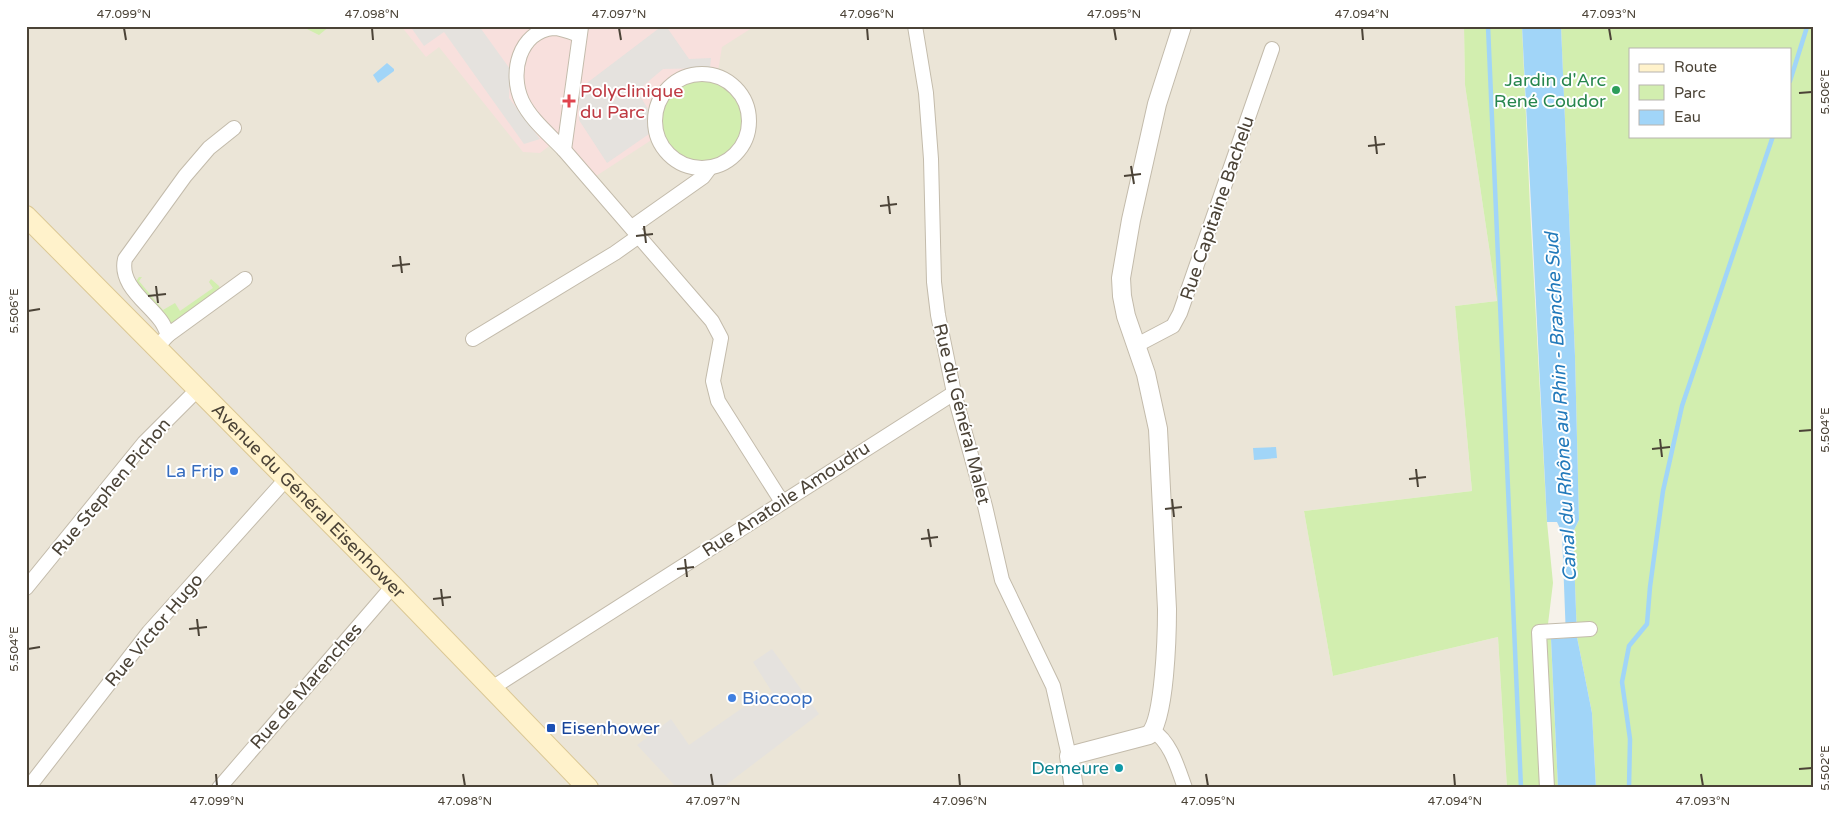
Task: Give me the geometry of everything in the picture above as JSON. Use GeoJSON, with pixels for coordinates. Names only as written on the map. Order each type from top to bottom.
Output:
{"type":"FeatureCollection","features":[{"type":"Feature","properties":{"kind":"main road","name":"Avenue du Général Eisenhower"},"geometry":{"type":"LineString","coordinates":[[26,216],[163,341],[198,388],[588,788]]}},
{"type":"Feature","properties":{"kind":"street","name":"Rue du Général Malet"},"geometry":{"type":"LineString","coordinates":[[915,26],[927,102],[931,159],[934,282],[938,315],[954,393],[985,506],[1002,580],[1053,686],[1069,756],[1074,788]]}},
{"type":"Feature","properties":{"kind":"street"},"geometry":{"type":"LineString","coordinates":[[1069,756],[1143,738],[1153,731],[1160,700],[1167,636],[1167,609],[1158,429],[1146,374],[1135,346],[1122,296],[1125,250],[1157,104],[1182,26]]}},
{"type":"Feature","properties":{"kind":"street"},"geometry":{"type":"LineString","coordinates":[[564,150],[580,30],[559,28],[541,31],[525,43],[517,64],[517,81],[522,101],[541,126],[712,320],[719,332],[721,346],[713,382],[718,401],[782,502]]}},
{"type":"Feature","properties":{"kind":"street","name":"Rue Capitaine Bachelu"},"geometry":{"type":"LineString","coordinates":[[1135,346],[1173,326],[1180,314],[1272,49]]}},
{"type":"Feature","properties":{"kind":"street"},"geometry":{"type":"LineString","coordinates":[[473,339],[615,253],[635,231],[703,177],[709,169],[724,164],[741,148],[750,127],[749,112],[743,97],[733,85],[720,77],[704,74],[689,76],[675,82],[663,94],[656,108],[654,124],[658,139],[666,153],[678,163],[693,168],[709,169]]}},
{"type":"Feature","properties":{"kind":"street"},"geometry":{"type":"LineString","coordinates":[[163,341],[162,323],[126,280],[123,267],[125,259],[185,176],[209,148],[234,128]]}},
{"type":"Feature","properties":{"kind":"street"},"geometry":{"type":"LineString","coordinates":[[163,341],[245,279]]}},
{"type":"Feature","properties":{"kind":"street","name":"Rue Stephen Pichon"},"geometry":{"type":"LineString","coordinates":[[26,588],[144,443],[198,388]]}},
{"type":"Feature","properties":{"kind":"street","name":"Rue Anatoile Amoudru"},"geometry":{"type":"LineString","coordinates":[[492,688],[954,393]]}},
{"type":"Feature","properties":{"kind":"street","name":"Rue Victor Hugo"},"geometry":{"type":"LineString","coordinates":[[28,788],[149,632],[287,478]]}},
{"type":"Feature","properties":{"kind":"street","name":"Rue de Marenches"},"geometry":{"type":"LineString","coordinates":[[219,788],[393,586]]}},
{"type":"Feature","properties":{"kind":"street"},"geometry":{"type":"LineString","coordinates":[[1547,788],[1544,632],[1590,629]]}},
{"type":"Feature","properties":{"kind":"street"},"geometry":{"type":"LineString","coordinates":[[1153,731],[1160,736],[1176,763],[1186,788]]}},
{"type":"Feature","properties":{"kind":"shaded area"},"geometry":{"type":"Polygon","coordinates":[[[26,26],[1464,26],[1465,85],[1497,301],[1455,306],[1472,491],[1304,511],[1333,676],[1498,637],[1507,788],[26,788],[26,26]]]}},
{"type":"Feature","properties":{"kind":"shaded area","name":"Polyclinique du Parc"},"geometry":{"type":"Polygon","coordinates":[[[401,26],[755,26],[722,47],[718,71],[696,71],[676,76],[660,89],[653,113],[653,139],[596,176],[560,138],[540,153],[523,152],[439,47],[426,57],[401,26]]]}},
{"type":"Feature","properties":{"kind":"shaded area"},"geometry":{"type":"Polygon","coordinates":[[[410,26],[479,26],[510,69],[509,98],[540,139],[524,144],[444,32],[424,46],[410,26]]]}},
{"type":"Feature","properties":{"kind":"shaded area"},"geometry":{"type":"Polygon","coordinates":[[[662,26],[666,26],[689,59],[711,58],[710,68],[663,69],[637,91],[651,114],[649,134],[607,163],[579,120],[579,89],[662,26]]]}},
{"type":"Feature","properties":{"kind":"shaded area"},"geometry":{"type":"Polygon","coordinates":[[[772,649],[819,714],[722,788],[677,788],[637,745],[671,719],[689,745],[748,704],[751,708],[772,692],[753,662],[772,649]]]}},
{"type":"Feature","properties":{"kind":"green space"},"geometry":{"type":"Polygon","coordinates":[[[310,26],[330,26],[319,35],[307,29],[310,26]]]}},
{"type":"Feature","properties":{"kind":"green space"},"geometry":{"type":"Polygon","coordinates":[[[1464,26],[1522,26],[1547,522],[1553,583],[1548,624],[1551,639],[1558,788],[1507,788],[1498,637],[1333,676],[1304,511],[1472,491],[1455,306],[1497,301],[1465,85],[1464,26]]]}},
{"type":"Feature","properties":{"kind":"green space"},"geometry":{"type":"Polygon","coordinates":[[[1561,26],[1813,26],[1813,788],[1596,788],[1592,713],[1577,637],[1573,532],[1579,520],[1575,356],[1561,26]]]}},
{"type":"Feature","properties":{"kind":"green space"},"geometry":{"type":"Polygon","coordinates":[[[702,74],[720,77],[735,88],[746,103],[749,121],[746,139],[735,154],[720,165],[702,168],[684,165],[669,154],[658,139],[655,121],[658,103],[669,88],[684,77],[702,74]]]}},
{"type":"Feature","properties":{"kind":"green space"},"geometry":{"type":"Polygon","coordinates":[[[139,277],[142,277],[139,281],[163,310],[175,303],[180,311],[213,288],[209,282],[211,279],[220,289],[171,325],[135,283],[139,277]]]}},
{"type":"Feature","properties":{"kind":"water","name":"Canal du Rhône au Rhin - Branche Sud"},"geometry":{"type":"Polygon","coordinates":[[[1522,26],[1561,26],[1575,356],[1579,520],[1573,532],[1577,637],[1592,713],[1596,788],[1558,788],[1551,639],[1566,638],[1562,533],[1557,522],[1547,522],[1522,26]]]}},
{"type":"Feature","properties":{"kind":"water"},"geometry":{"type":"Polygon","coordinates":[[[387,63],[394,71],[378,83],[373,75],[387,63]]]}},
{"type":"Feature","properties":{"kind":"water"},"geometry":{"type":"Polygon","coordinates":[[[1276,447],[1277,458],[1254,460],[1253,448],[1276,447]]]}},
{"type":"Feature","properties":{"kind":"waterway"},"geometry":{"type":"LineString","coordinates":[[1488,26],[1521,788]]}},
{"type":"Feature","properties":{"kind":"waterway"},"geometry":{"type":"LineString","coordinates":[[1792,75],[1807,27]]}},
{"type":"Feature","properties":{"kind":"waterway"},"geometry":{"type":"LineString","coordinates":[[1629,788],[1630,739],[1622,682],[1629,646],[1647,624],[1663,491],[1682,406],[1772,138]]}},
{"type":"Feature","properties":{"kind":"place","name":"Jardin d'Arc René Coudor"},"geometry":{"type":"Point","coordinates":[1616,90]}},
{"type":"Feature","properties":{"kind":"place","name":"Polyclinique du Parc"},"geometry":{"type":"Point","coordinates":[569,101]}},
{"type":"Feature","properties":{"kind":"place","name":"La Frip"},"geometry":{"type":"Point","coordinates":[234,471]}},
{"type":"Feature","properties":{"kind":"place","name":"Biocoop"},"geometry":{"type":"Point","coordinates":[732,698]}},
{"type":"Feature","properties":{"kind":"place","name":"Eisenhower"},"geometry":{"type":"Point","coordinates":[551,728]}},
{"type":"Feature","properties":{"kind":"place","name":"Demeure"},"geometry":{"type":"Point","coordinates":[1119,768]}}]}
